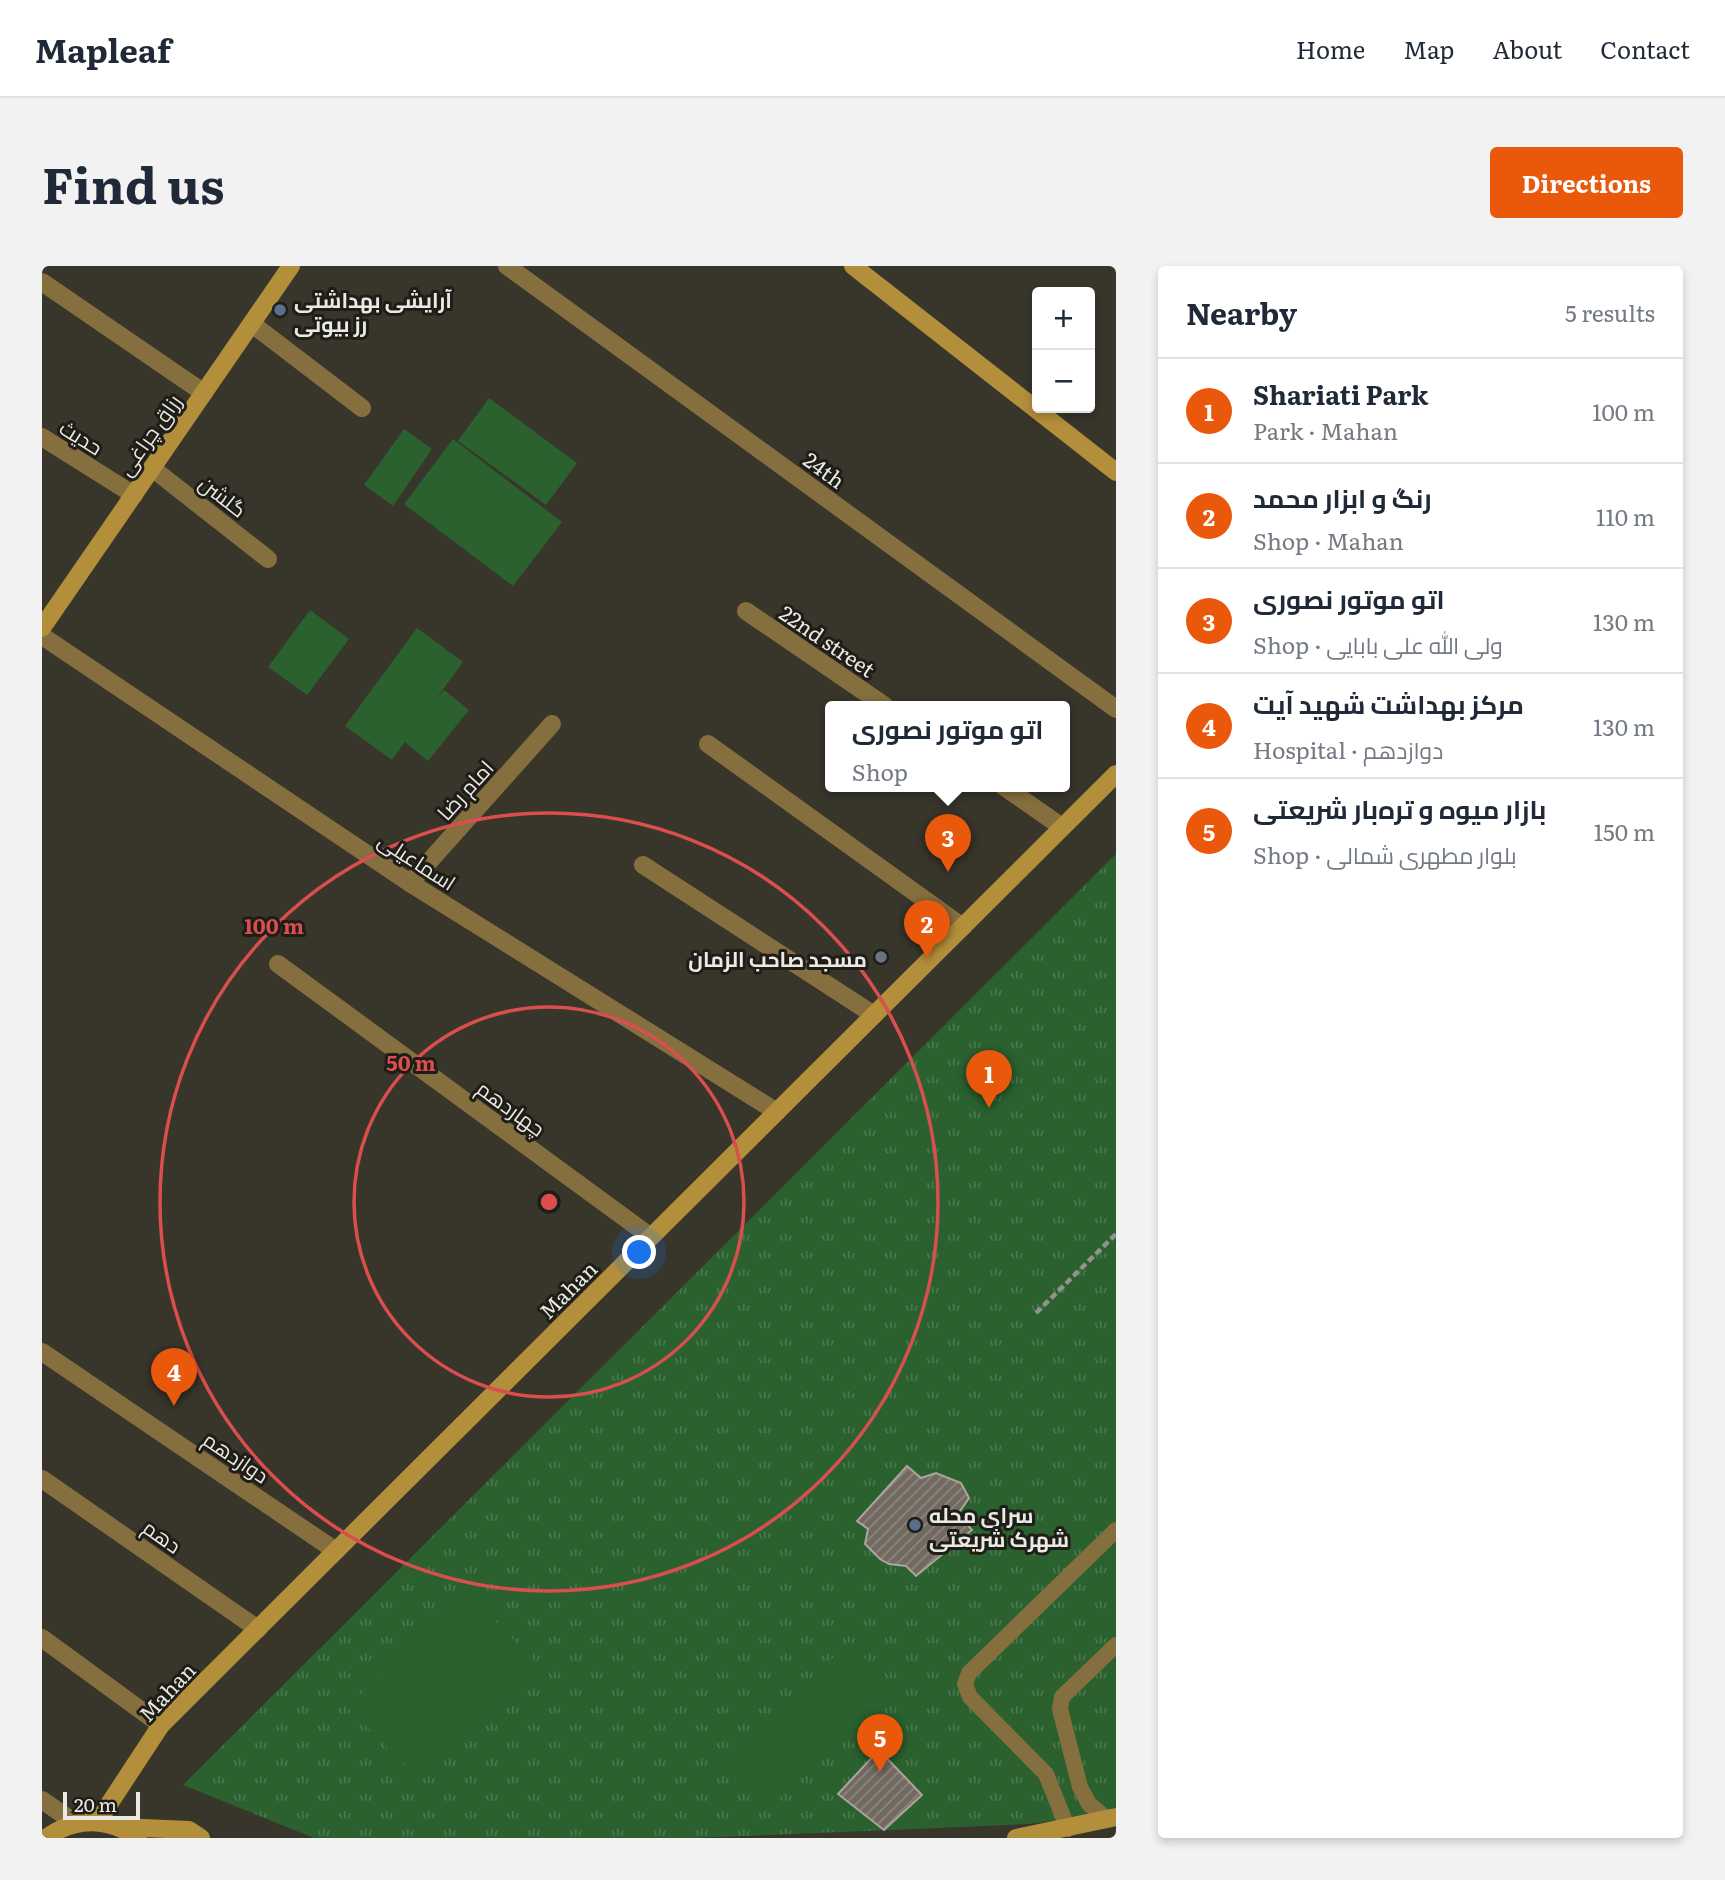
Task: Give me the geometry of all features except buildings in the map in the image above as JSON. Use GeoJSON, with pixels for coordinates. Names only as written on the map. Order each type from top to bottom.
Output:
{"type":"FeatureCollection","features":[{"type":"Feature","properties":{"kind":"main road","name":"رزاق چراغی"},"geometry":{"type":"LineString","coordinates":[[42,628],[292,266]]}},
{"type":"Feature","properties":{"kind":"main road"},"geometry":{"type":"LineString","coordinates":[[853,266],[1116,472]]}},
{"type":"Feature","properties":{"kind":"main road","name":"Mahan"},"geometry":{"type":"LineString","coordinates":[[98,1821],[161,1725],[1116,774]]}},
{"type":"Feature","properties":{"kind":"main road"},"geometry":{"type":"LineString","coordinates":[[1016,1838],[1112,1818]]}},
{"type":"Feature","properties":{"kind":"main road"},"geometry":{"type":"LineString","coordinates":[[46,1838],[75,1824],[98,1821],[120,1827],[189,1829],[201,1838]]}},
{"type":"Feature","properties":{"kind":"main road"},"geometry":{"type":"LineString","coordinates":[[120,1827],[138,1838]]}},
{"type":"Feature","properties":{"kind":"street","name":"24th"},"geometry":{"type":"LineString","coordinates":[[507,266],[1116,709]]}},
{"type":"Feature","properties":{"kind":"street"},"geometry":{"type":"LineString","coordinates":[[42,282],[204,393]]}},
{"type":"Feature","properties":{"kind":"street"},"geometry":{"type":"LineString","coordinates":[[252,324],[362,408]]}},
{"type":"Feature","properties":{"kind":"street","name":"حدیث"},"geometry":{"type":"LineString","coordinates":[[42,437],[134,495]]}},
{"type":"Feature","properties":{"kind":"street","name":"گلشن"},"geometry":{"type":"LineString","coordinates":[[152,468],[268,559]]}},
{"type":"Feature","properties":{"kind":"street","name":"22nd street"},"geometry":{"type":"LineString","coordinates":[[746,611],[878,701]]}},
{"type":"Feature","properties":{"kind":"street","name":"اسماعیلی"},"geometry":{"type":"LineString","coordinates":[[42,636],[410,883],[777,1112]]}},
{"type":"Feature","properties":{"kind":"street","name":"امام رضا"},"geometry":{"type":"LineString","coordinates":[[410,883],[552,724]]}},
{"type":"Feature","properties":{"kind":"street"},"geometry":{"type":"LineString","coordinates":[[708,744],[963,927]]}},
{"type":"Feature","properties":{"kind":"street"},"geometry":{"type":"LineString","coordinates":[[1012,792],[1062,827]]}},
{"type":"Feature","properties":{"kind":"street"},"geometry":{"type":"LineString","coordinates":[[643,865],[874,1015]]}},
{"type":"Feature","properties":{"kind":"street","name":"چهاردهم"},"geometry":{"type":"LineString","coordinates":[[278,964],[651,1237]]}},
{"type":"Feature","properties":{"kind":"street","name":"دوازدهم"},"geometry":{"type":"LineString","coordinates":[[42,1352],[336,1551]]}},
{"type":"Feature","properties":{"kind":"street","name":"دهم"},"geometry":{"type":"LineString","coordinates":[[42,1479],[258,1629]]}},
{"type":"Feature","properties":{"kind":"street"},"geometry":{"type":"LineString","coordinates":[[42,1638],[161,1725]]}},
{"type":"Feature","properties":{"kind":"street"},"geometry":{"type":"LineString","coordinates":[[42,1800],[75,1824]]}},
{"type":"Feature","properties":{"kind":"lane"},"geometry":{"type":"LineString","coordinates":[[1068,1829],[1046,1774],[970,1697],[965,1684],[969,1673],[1116,1530]]}},
{"type":"Feature","properties":{"kind":"lane"},"geometry":{"type":"LineString","coordinates":[[1112,1818],[1089,1804],[1080,1787],[1060,1709],[1062,1697],[1116,1645]]}},
{"type":"Feature","properties":{"kind":"path"},"geometry":{"type":"LineString","coordinates":[[1036,1313],[1116,1234]]}},
{"type":"Feature","properties":{"kind":"green space"},"geometry":{"type":"Polygon","coordinates":[[[489,398],[577,463],[546,505],[458,441],[489,398]]]}},
{"type":"Feature","properties":{"kind":"green space"},"geometry":{"type":"Polygon","coordinates":[[[404,429],[432,449],[393,506],[364,485],[404,429]]]}},
{"type":"Feature","properties":{"kind":"green space"},"geometry":{"type":"Polygon","coordinates":[[[453,439],[562,522],[513,586],[404,504],[453,439]]]}},
{"type":"Feature","properties":{"kind":"green space"},"geometry":{"type":"Polygon","coordinates":[[[310,610],[349,639],[307,695],[268,667],[310,610]]]}},
{"type":"Feature","properties":{"kind":"green space"},"geometry":{"type":"Polygon","coordinates":[[[417,628],[463,662],[436,699],[444,690],[469,710],[428,761],[405,742],[392,760],[345,726],[417,628]]]}},
{"type":"Feature","properties":{"kind":"green space"},"geometry":{"type":"Polygon","coordinates":[[[1116,854],[1116,1807],[1090,1817],[1027,1824],[693,1838],[314,1838],[183,1785],[1116,854]]]}},
{"type":"Feature","properties":{"kind":"green space"},"geometry":{"type":"Polygon","coordinates":[[[466,1591],[536,1663],[418,1779],[348,1707],[466,1591]]]}},
{"type":"Feature","properties":{"kind":"green space"},"geometry":{"type":"Polygon","coordinates":[[[849,1642],[894,1687],[765,1812],[721,1767],[849,1642]]]}},
{"type":"Feature","properties":{"kind":"place","name":"آرایشی بهداشتی رز بیوتی"},"geometry":{"type":"Point","coordinates":[280,310]}},
{"type":"Feature","properties":{"kind":"place","name":"اتو موتور نصوری"},"geometry":{"type":"Point","coordinates":[948,872]}},
{"type":"Feature","properties":{"kind":"place","name":"مسجد صاحب الزمان"},"geometry":{"type":"Point","coordinates":[881,957]}},
{"type":"Feature","properties":{"kind":"place","name":"رنگ و ابزار محمد"},"geometry":{"type":"Point","coordinates":[927,958]}},
{"type":"Feature","properties":{"kind":"place","name":"Shariati Park"},"geometry":{"type":"Point","coordinates":[989,1108]}},
{"type":"Feature","properties":{"kind":"place","name":"مرکز بهداشت شهید آیت"},"geometry":{"type":"Point","coordinates":[174,1406]}},
{"type":"Feature","properties":{"kind":"place","name":"سرای محله شهرک شریعتی"},"geometry":{"type":"Point","coordinates":[915,1525]}},
{"type":"Feature","properties":{"kind":"place","name":"بازار میوه و تره‌بار شریعتی"},"geometry":{"type":"Point","coordinates":[880,1772]}}]}
